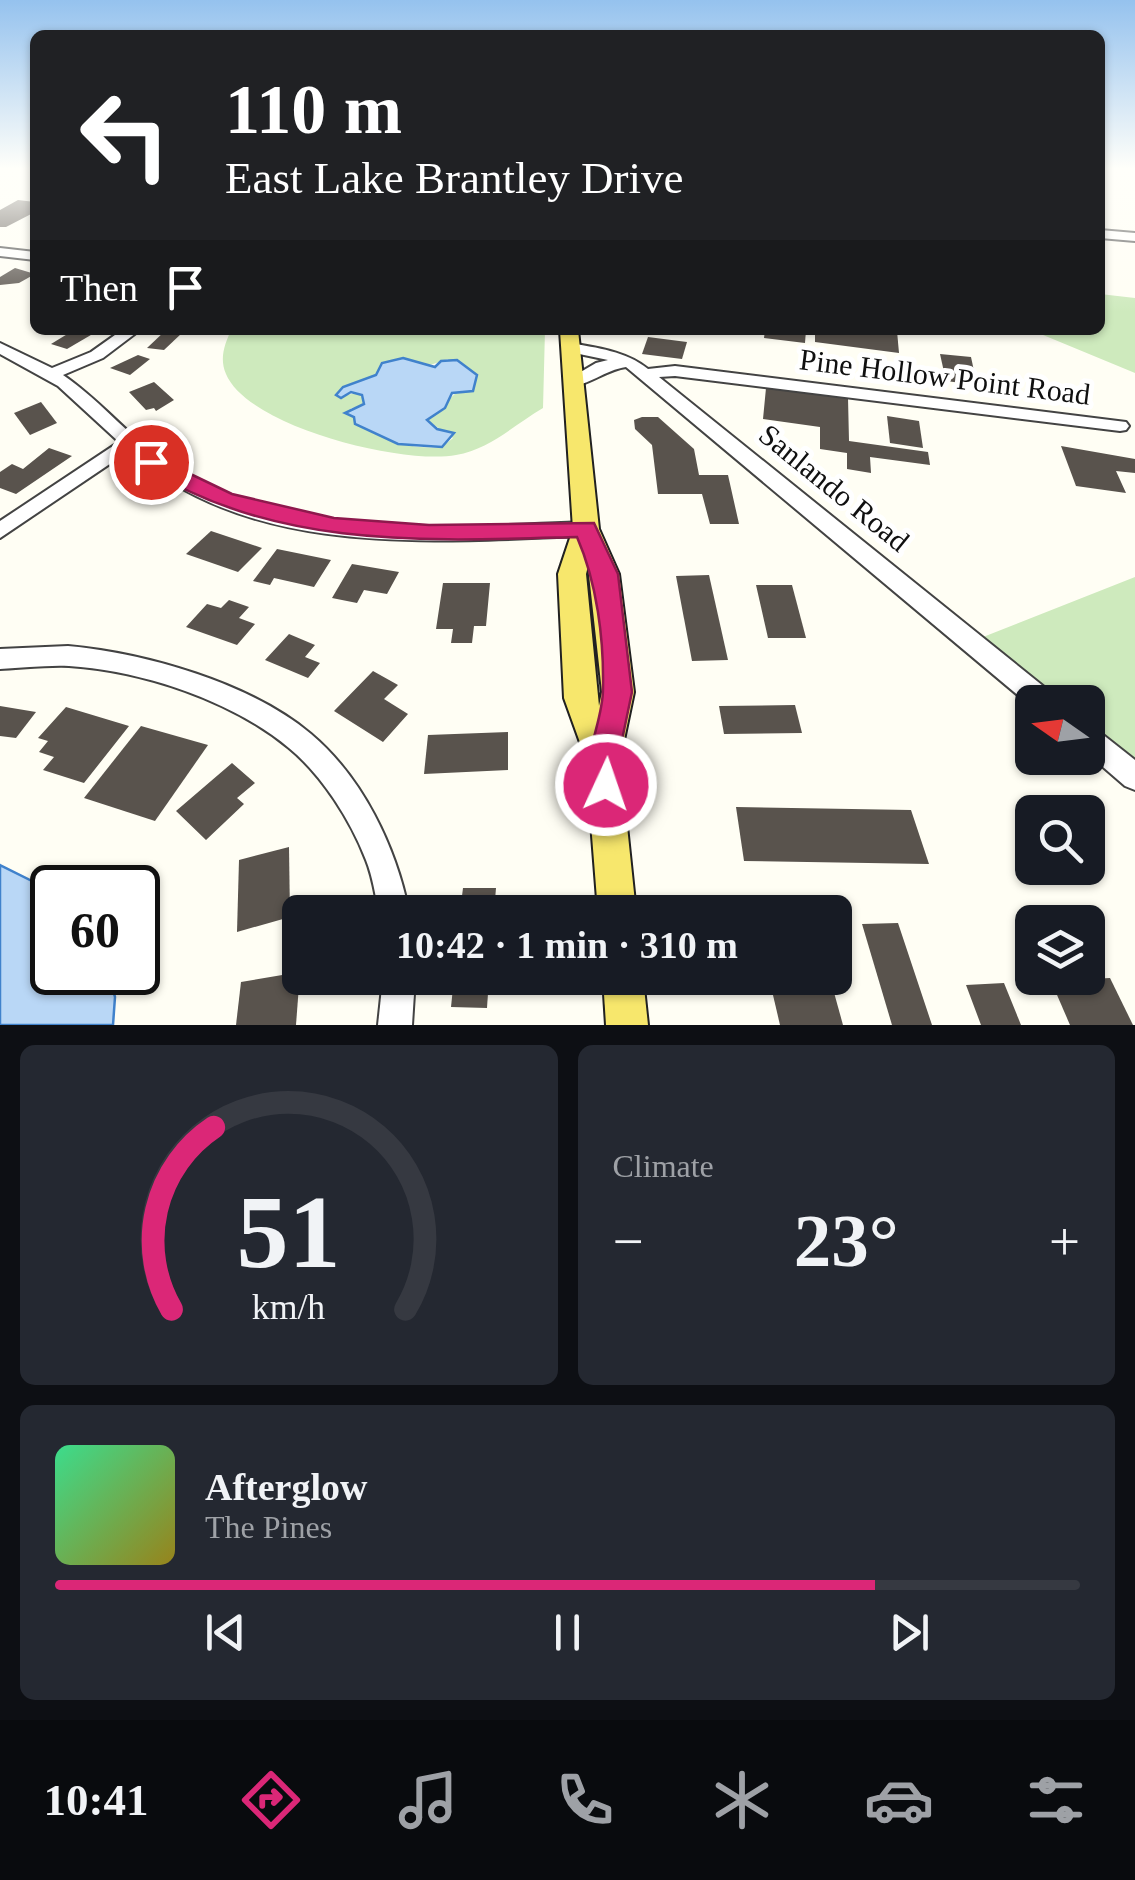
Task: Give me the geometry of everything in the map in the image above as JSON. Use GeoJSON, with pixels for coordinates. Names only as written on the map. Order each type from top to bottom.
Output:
{"type":"FeatureCollection","features":[{"type":"Feature","properties":{"kind":"main road"},"geometry":{"type":"LineString","coordinates":[[570,339],[586,529],[572,574],[580,698],[603,759],[615,895]]}},
{"type":"Feature","properties":{"kind":"main road"},"geometry":{"type":"LineString","coordinates":[[624,995],[627,1025]]}},
{"type":"Feature","properties":{"kind":"street"},"geometry":{"type":"LineString","coordinates":[[1105,235],[1135,238]]}},
{"type":"Feature","properties":{"kind":"street"},"geometry":{"type":"LineString","coordinates":[[0,252],[30,255]]}},
{"type":"Feature","properties":{"kind":"street"},"geometry":{"type":"LineString","coordinates":[[52,374],[97,354],[125,335]]}},
{"type":"Feature","properties":{"kind":"street","name":"Sanlando Road"},"geometry":{"type":"LineString","coordinates":[[570,339],[638,369],[1023,685]]}},
{"type":"Feature","properties":{"kind":"street"},"geometry":{"type":"LineString","coordinates":[[0,348],[52,374],[129,443],[183,482],[224,500],[294,519],[381,532],[586,529]]}},
{"type":"Feature","properties":{"kind":"street"},"geometry":{"type":"LineString","coordinates":[[574,382],[602,366],[638,369]]}},
{"type":"Feature","properties":{"kind":"street","name":"Pine Hollow Point Road"},"geometry":{"type":"LineString","coordinates":[[638,369],[1120,426]]}},
{"type":"Feature","properties":{"kind":"street"},"geometry":{"type":"LineString","coordinates":[[0,531],[129,443]]}},
{"type":"Feature","properties":{"kind":"street"},"geometry":{"type":"LineString","coordinates":[[0,658],[72,656],[125,664],[180,681],[252,712],[300,741],[338,784],[381,859],[390,895]]}},
{"type":"Feature","properties":{"kind":"street"},"geometry":{"type":"LineString","coordinates":[[1105,752],[1135,777]]}},
{"type":"Feature","properties":{"kind":"street"},"geometry":{"type":"LineString","coordinates":[[395,1025],[397,995]]}},
{"type":"Feature","properties":{"kind":"green space"},"geometry":{"type":"Polygon","coordinates":[[[1105,295],[1135,298],[1135,373],[1043,335],[1105,335],[1105,295]]]}},
{"type":"Feature","properties":{"kind":"green space"},"geometry":{"type":"Polygon","coordinates":[[[229,335],[545,335],[543,408],[491,442],[456,455],[432,457],[366,448],[294,426],[264,410],[240,393],[226,374],[224,351],[229,335]],[[403,358],[376,375],[343,387],[346,395],[358,393],[364,400],[361,407],[351,408],[350,414],[369,430],[392,441],[442,447],[453,438],[427,420],[458,391],[448,359],[422,365],[403,358]]]}},
{"type":"Feature","properties":{"kind":"green space"},"geometry":{"type":"Polygon","coordinates":[[[1135,577],[1135,766],[1105,741],[1105,685],[1036,685],[978,639],[1135,577]]]}},
{"type":"Feature","properties":{"kind":"water"},"geometry":{"type":"Polygon","coordinates":[[[403,358],[435,367],[441,361],[457,360],[477,375],[473,391],[452,393],[445,408],[427,420],[437,429],[454,433],[442,447],[398,444],[355,424],[354,417],[345,413],[364,404],[362,395],[336,395],[343,387],[376,375],[382,363],[403,358]]]}},
{"type":"Feature","properties":{"kind":"water"},"geometry":{"type":"Polygon","coordinates":[[[0,865],[30,880],[30,995],[115,997],[113,1025],[0,1025],[0,865]]]}},
{"type":"Feature","properties":{"kind":"building"},"geometry":{"type":"Polygon","coordinates":[[[0,216],[28,216],[6,227],[0,227],[0,216]]]}},
{"type":"Feature","properties":{"kind":"building"},"geometry":{"type":"Polygon","coordinates":[[[15,268],[30,272],[30,277],[19,283],[0,285],[0,277],[15,268]]]}},
{"type":"Feature","properties":{"kind":"building"},"geometry":{"type":"Polygon","coordinates":[[[66,335],[91,335],[67,349],[51,344],[66,335]]]}},
{"type":"Feature","properties":{"kind":"building"},"geometry":{"type":"Polygon","coordinates":[[[161,335],[180,335],[164,350],[147,348],[161,335]]]}},
{"type":"Feature","properties":{"kind":"building"},"geometry":{"type":"Polygon","coordinates":[[[764,335],[806,335],[805,343],[764,338],[764,335]]]}},
{"type":"Feature","properties":{"kind":"building"},"geometry":{"type":"Polygon","coordinates":[[[815,335],[897,335],[899,353],[815,342],[815,335]]]}},
{"type":"Feature","properties":{"kind":"building"},"geometry":{"type":"Polygon","coordinates":[[[648,337],[687,342],[682,359],[642,354],[648,337]]]}},
{"type":"Feature","properties":{"kind":"building"},"geometry":{"type":"Polygon","coordinates":[[[940,354],[971,357],[977,385],[946,381],[940,354]]]}},
{"type":"Feature","properties":{"kind":"building"},"geometry":{"type":"Polygon","coordinates":[[[138,355],[150,359],[130,375],[110,368],[138,355]]]}},
{"type":"Feature","properties":{"kind":"building"},"geometry":{"type":"Polygon","coordinates":[[[154,382],[174,400],[156,411],[146,410],[129,392],[154,382]]]}},
{"type":"Feature","properties":{"kind":"building"},"geometry":{"type":"Polygon","coordinates":[[[766,388],[848,398],[849,441],[928,452],[930,465],[870,457],[871,473],[847,469],[847,453],[820,449],[820,427],[763,419],[766,388]]]}},
{"type":"Feature","properties":{"kind":"building"},"geometry":{"type":"Polygon","coordinates":[[[41,402],[57,423],[30,435],[14,413],[41,402]]]}},
{"type":"Feature","properties":{"kind":"building"},"geometry":{"type":"Polygon","coordinates":[[[887,416],[919,421],[923,448],[890,443],[887,416]]]}},
{"type":"Feature","properties":{"kind":"building"},"geometry":{"type":"Polygon","coordinates":[[[658,417],[694,449],[699,475],[728,475],[739,524],[710,524],[702,494],[658,494],[652,445],[635,429],[634,420],[658,417]]]}},
{"type":"Feature","properties":{"kind":"building"},"geometry":{"type":"Polygon","coordinates":[[[1061,446],[1135,459],[1135,473],[1116,471],[1126,493],[1076,486],[1061,446]]]}},
{"type":"Feature","properties":{"kind":"building"},"geometry":{"type":"Polygon","coordinates":[[[49,448],[72,456],[16,494],[0,488],[0,472],[12,464],[23,469],[49,448]]]}},
{"type":"Feature","properties":{"kind":"building"},"geometry":{"type":"Polygon","coordinates":[[[211,531],[262,548],[238,572],[186,554],[211,531]]]}},
{"type":"Feature","properties":{"kind":"building"},"geometry":{"type":"Polygon","coordinates":[[[277,549],[331,560],[314,587],[274,578],[270,585],[253,581],[277,549]]]}},
{"type":"Feature","properties":{"kind":"building"},"geometry":{"type":"Polygon","coordinates":[[[352,564],[399,572],[387,594],[364,590],[357,603],[332,598],[352,564]]]}},
{"type":"Feature","properties":{"kind":"building"},"geometry":{"type":"Polygon","coordinates":[[[709,575],[728,660],[692,661],[676,576],[709,575]]]}},
{"type":"Feature","properties":{"kind":"building"},"geometry":{"type":"Polygon","coordinates":[[[443,583],[490,583],[486,626],[474,626],[472,643],[451,643],[453,629],[436,629],[443,583]]]}},
{"type":"Feature","properties":{"kind":"building"},"geometry":{"type":"Polygon","coordinates":[[[756,585],[792,585],[806,638],[768,638],[756,585]]]}},
{"type":"Feature","properties":{"kind":"building"},"geometry":{"type":"Polygon","coordinates":[[[229,600],[249,607],[239,618],[255,624],[237,645],[186,627],[207,604],[221,608],[229,600]]]}},
{"type":"Feature","properties":{"kind":"building"},"geometry":{"type":"Polygon","coordinates":[[[289,634],[315,645],[305,657],[320,663],[308,678],[265,660],[289,634]]]}},
{"type":"Feature","properties":{"kind":"building"},"geometry":{"type":"Polygon","coordinates":[[[373,671],[398,685],[384,699],[408,714],[383,742],[334,711],[373,671]]]}},
{"type":"Feature","properties":{"kind":"building"},"geometry":{"type":"Polygon","coordinates":[[[795,705],[802,733],[724,734],[719,706],[795,705]]]}},
{"type":"Feature","properties":{"kind":"building"},"geometry":{"type":"Polygon","coordinates":[[[0,706],[36,712],[16,738],[0,736],[0,706]]]}},
{"type":"Feature","properties":{"kind":"building"},"geometry":{"type":"Polygon","coordinates":[[[66,707],[129,726],[84,783],[43,770],[54,757],[39,752],[48,741],[38,738],[66,707]]]}},
{"type":"Feature","properties":{"kind":"building"},"geometry":{"type":"Polygon","coordinates":[[[141,726],[208,745],[155,821],[84,798],[141,726]]]}},
{"type":"Feature","properties":{"kind":"building"},"geometry":{"type":"Polygon","coordinates":[[[508,732],[508,770],[424,774],[428,735],[508,732]]]}},
{"type":"Feature","properties":{"kind":"building"},"geometry":{"type":"Polygon","coordinates":[[[232,763],[255,783],[237,798],[244,804],[206,840],[176,811],[232,763]]]}},
{"type":"Feature","properties":{"kind":"building"},"geometry":{"type":"Polygon","coordinates":[[[736,807],[911,810],[929,864],[744,861],[736,807]]]}},
{"type":"Feature","properties":{"kind":"building"},"geometry":{"type":"Polygon","coordinates":[[[289,847],[290,895],[282,895],[282,919],[237,932],[239,860],[289,847]]]}},
{"type":"Feature","properties":{"kind":"building"},"geometry":{"type":"Polygon","coordinates":[[[463,888],[496,888],[495,895],[462,895],[463,888]]]}},
{"type":"Feature","properties":{"kind":"building"},"geometry":{"type":"Polygon","coordinates":[[[898,923],[932,1025],[892,1025],[862,924],[898,923]]]}},
{"type":"Feature","properties":{"kind":"building"},"geometry":{"type":"Polygon","coordinates":[[[282,975],[282,995],[298,995],[296,1025],[236,1025],[241,982],[282,975]]]}},
{"type":"Feature","properties":{"kind":"building"},"geometry":{"type":"Polygon","coordinates":[[[1105,978],[1110,978],[1133,1025],[1070,1025],[1057,995],[1105,995],[1105,978]]]}},
{"type":"Feature","properties":{"kind":"building"},"geometry":{"type":"Polygon","coordinates":[[[1004,983],[1021,1025],[981,1025],[966,985],[1004,983]]]}},
{"type":"Feature","properties":{"kind":"building"},"geometry":{"type":"Polygon","coordinates":[[[452,995],[488,995],[487,1008],[451,1007],[452,995]]]}},
{"type":"Feature","properties":{"kind":"building"},"geometry":{"type":"Polygon","coordinates":[[[773,995],[835,995],[843,1025],[780,1025],[773,995]]]}},
{"type":"Feature","properties":{"kind":"route"},"geometry":{"type":"LineString","coordinates":[[151,462],[224,500],[261,512],[334,526],[429,533],[586,529],[606,574],[618,692],[603,759],[606,785]]}}]}
